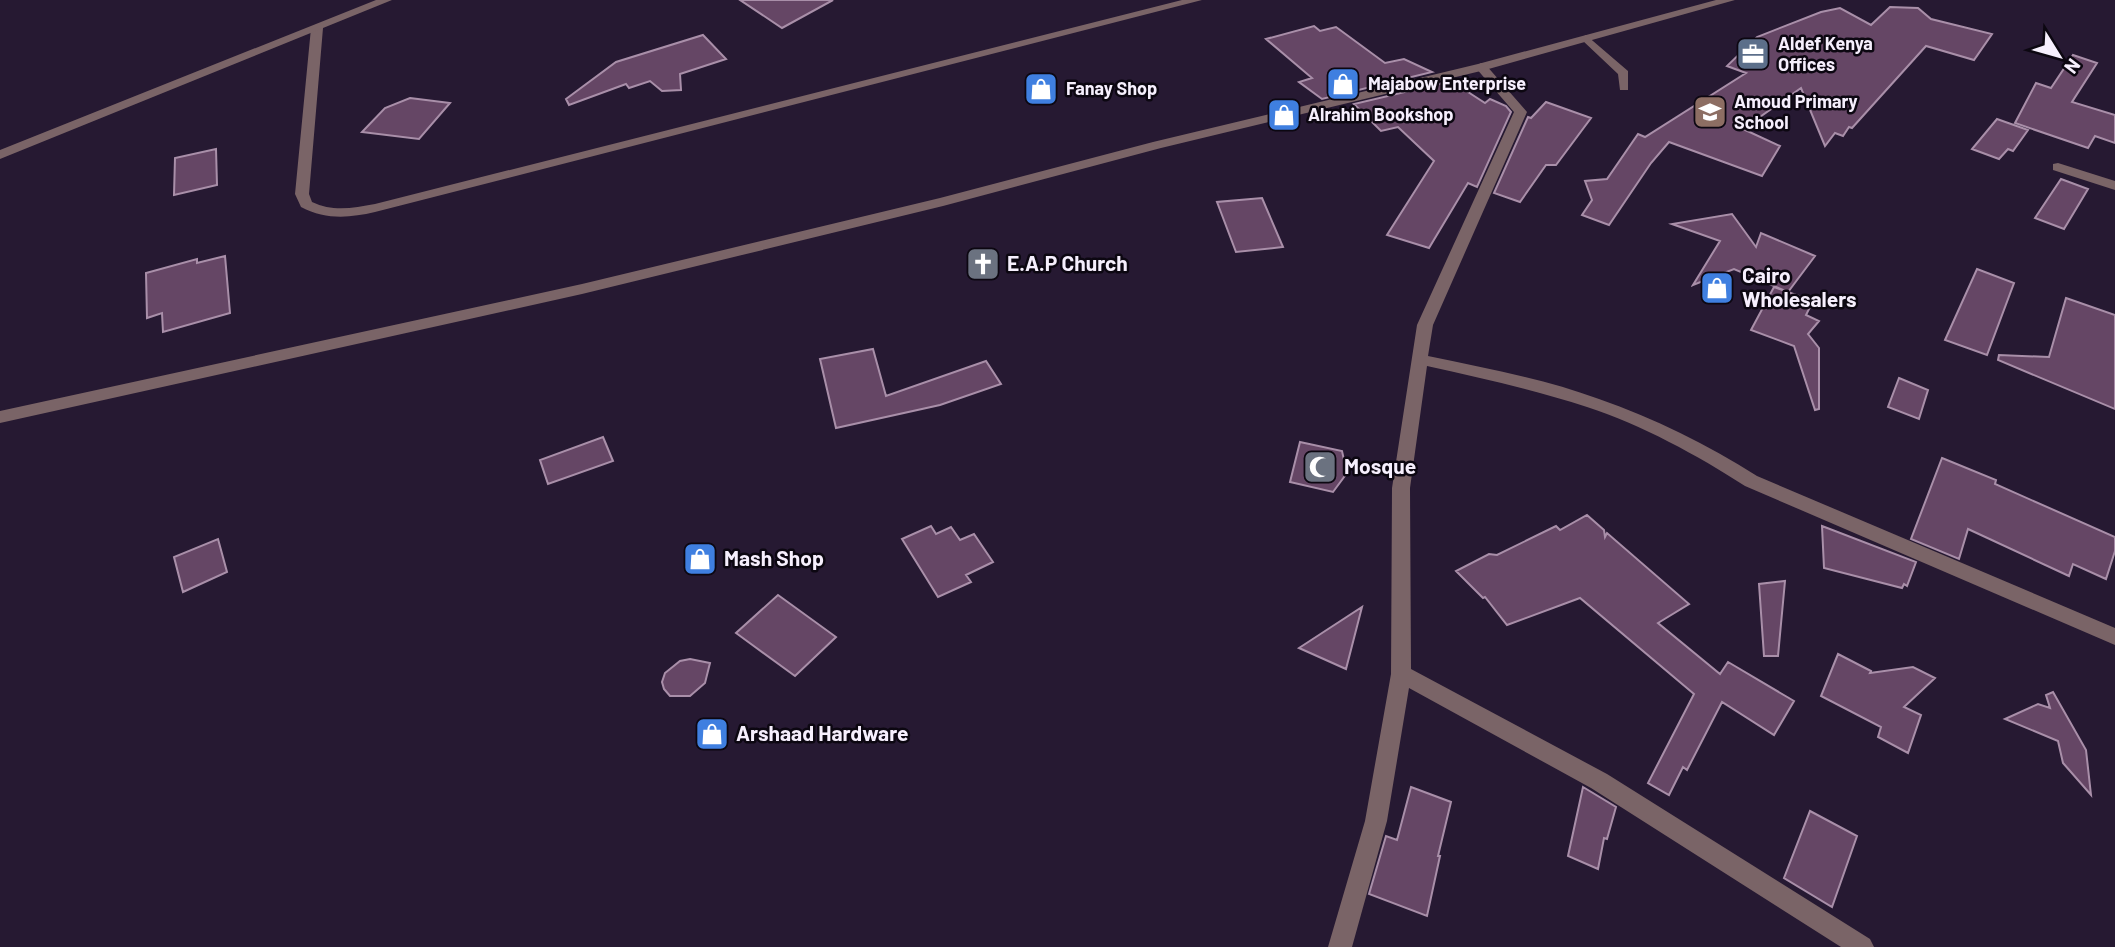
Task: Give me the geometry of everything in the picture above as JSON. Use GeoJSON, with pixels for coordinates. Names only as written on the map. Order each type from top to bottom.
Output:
{"type":"FeatureCollection","features":[{"type":"Feature","properties":{"kind":"street"},"geometry":{"type":"LineString","coordinates":[[0,155],[386,0]]}},
{"type":"Feature","properties":{"kind":"street"},"geometry":{"type":"LineString","coordinates":[[317,27],[302,169],[302,194],[306,204],[326,214],[417,197],[1196,0]]}},
{"type":"Feature","properties":{"kind":"street"},"geometry":{"type":"LineString","coordinates":[[0,417],[608,282],[943,202],[1158,145],[1481,66],[1729,0]]}},
{"type":"Feature","properties":{"kind":"street"},"geometry":{"type":"LineString","coordinates":[[1340,947],[1376,821],[1401,674],[1401,488],[1425,325],[1443,279],[1521,112],[1481,66]]}},
{"type":"Feature","properties":{"kind":"street"},"geometry":{"type":"LineString","coordinates":[[2058,167],[2115,186]]}},
{"type":"Feature","properties":{"kind":"street"},"geometry":{"type":"LineString","coordinates":[[1419,359],[1492,375],[1594,403],[1705,452],[1751,481],[2115,637]]}},
{"type":"Feature","properties":{"kind":"street"},"geometry":{"type":"LineString","coordinates":[[1401,674],[1600,780],[1862,947]]}},
{"type":"Feature","properties":{"kind":"lane"},"geometry":{"type":"LineString","coordinates":[[1586,38],[1624,73],[1624,88]]}},
{"type":"Feature","properties":{"kind":"building"},"geometry":{"type":"Polygon","coordinates":[[[740,0],[833,0],[782,28],[740,0]]]}},
{"type":"Feature","properties":{"kind":"building"},"geometry":{"type":"Polygon","coordinates":[[[1890,7],[1918,8],[1931,19],[1992,34],[1974,60],[1926,46],[1852,128],[1849,127],[1843,136],[1835,133],[1825,146],[1801,88],[1743,129],[1780,146],[1762,176],[1669,142],[1651,163],[1609,225],[1582,215],[1592,200],[1585,181],[1607,179],[1638,134],[1645,137],[1746,73],[1727,66],[1757,37],[1821,12],[1840,8],[1871,25],[1890,7]]]}},
{"type":"Feature","properties":{"kind":"building"},"geometry":{"type":"Polygon","coordinates":[[[1314,26],[1320,31],[1336,27],[1385,63],[1404,59],[1432,72],[1322,99],[1299,82],[1312,78],[1266,39],[1314,26]]]}},
{"type":"Feature","properties":{"kind":"building"},"geometry":{"type":"Polygon","coordinates":[[[703,35],[726,59],[680,74],[681,90],[662,91],[650,81],[629,88],[626,84],[569,105],[566,99],[616,62],[703,35]]]}},
{"type":"Feature","properties":{"kind":"building"},"geometry":{"type":"Polygon","coordinates":[[[2073,55],[2097,63],[2072,102],[2115,115],[2115,143],[2095,136],[2088,148],[2015,123],[2036,83],[2051,88],[2073,55]]]}},
{"type":"Feature","properties":{"kind":"building"},"geometry":{"type":"Polygon","coordinates":[[[1451,81],[1485,103],[1490,99],[1506,106],[1511,112],[1477,187],[1468,183],[1429,248],[1387,235],[1434,161],[1398,127],[1381,131],[1354,104],[1451,81]]]}},
{"type":"Feature","properties":{"kind":"building"},"geometry":{"type":"Polygon","coordinates":[[[410,98],[450,103],[419,139],[362,132],[385,108],[410,98]]]}},
{"type":"Feature","properties":{"kind":"building"},"geometry":{"type":"Polygon","coordinates":[[[1546,102],[1591,118],[1556,165],[1546,165],[1520,202],[1494,193],[1528,117],[1531,118],[1546,102]]]}},
{"type":"Feature","properties":{"kind":"building"},"geometry":{"type":"Polygon","coordinates":[[[1997,119],[2028,130],[2013,151],[2008,149],[1999,159],[1972,149],[1997,119]]]}},
{"type":"Feature","properties":{"kind":"building"},"geometry":{"type":"Polygon","coordinates":[[[216,149],[217,185],[174,195],[175,158],[216,149]]]}},
{"type":"Feature","properties":{"kind":"building"},"geometry":{"type":"Polygon","coordinates":[[[2061,179],[2088,189],[2064,229],[2035,218],[2061,179]]]}},
{"type":"Feature","properties":{"kind":"building"},"geometry":{"type":"Polygon","coordinates":[[[1262,198],[1283,247],[1236,252],[1217,202],[1262,198]]]}},
{"type":"Feature","properties":{"kind":"building"},"geometry":{"type":"Polygon","coordinates":[[[1732,214],[1756,247],[1761,233],[1815,256],[1788,292],[1734,269],[1693,285],[1720,241],[1672,224],[1732,214]]]}},
{"type":"Feature","properties":{"kind":"building"},"geometry":{"type":"Polygon","coordinates":[[[225,256],[230,313],[163,332],[162,313],[147,318],[146,273],[197,259],[197,263],[225,256]]]}},
{"type":"Feature","properties":{"kind":"building"},"geometry":{"type":"Polygon","coordinates":[[[1977,269],[2014,283],[1987,355],[1945,340],[1977,269]]]}},
{"type":"Feature","properties":{"kind":"building"},"geometry":{"type":"Polygon","coordinates":[[[1774,287],[1813,301],[1806,315],[1819,321],[1808,334],[1819,348],[1819,409],[1815,410],[1794,346],[1751,330],[1774,287]]]}},
{"type":"Feature","properties":{"kind":"building"},"geometry":{"type":"Polygon","coordinates":[[[2066,298],[2115,315],[2115,409],[1998,360],[1999,355],[2049,357],[2066,298]]]}},
{"type":"Feature","properties":{"kind":"building"},"geometry":{"type":"Polygon","coordinates":[[[873,349],[886,396],[986,361],[1001,384],[940,405],[836,428],[820,359],[873,349]]]}},
{"type":"Feature","properties":{"kind":"building"},"geometry":{"type":"Polygon","coordinates":[[[1899,378],[1928,390],[1919,419],[1888,407],[1899,378]]]}},
{"type":"Feature","properties":{"kind":"building"},"geometry":{"type":"Polygon","coordinates":[[[603,437],[613,461],[548,484],[540,460],[603,437]]]}},
{"type":"Feature","properties":{"kind":"building"},"geometry":{"type":"Polygon","coordinates":[[[1300,442],[1342,451],[1347,473],[1333,492],[1290,482],[1300,442]]]}},
{"type":"Feature","properties":{"kind":"building"},"geometry":{"type":"Polygon","coordinates":[[[1942,458],[1996,480],[1995,484],[2115,537],[2115,551],[2106,579],[2073,564],[2069,576],[1968,529],[1959,559],[1911,539],[1942,458]]]}},
{"type":"Feature","properties":{"kind":"building"},"geometry":{"type":"Polygon","coordinates":[[[1587,515],[1604,530],[1605,537],[1607,533],[1689,604],[1658,623],[1720,674],[1728,662],[1794,701],[1774,735],[1722,702],[1687,770],[1683,767],[1669,795],[1648,783],[1694,694],[1580,598],[1507,625],[1485,597],[1456,571],[1489,554],[1497,555],[1556,526],[1560,530],[1587,515]]]}},
{"type":"Feature","properties":{"kind":"building"},"geometry":{"type":"Polygon","coordinates":[[[931,526],[936,534],[951,527],[960,540],[974,534],[993,562],[966,575],[971,582],[938,597],[902,539],[931,526]]]}},
{"type":"Feature","properties":{"kind":"building"},"geometry":{"type":"Polygon","coordinates":[[[1822,526],[1916,562],[1907,586],[1904,584],[1902,588],[1824,568],[1822,526]]]}},
{"type":"Feature","properties":{"kind":"building"},"geometry":{"type":"Polygon","coordinates":[[[218,539],[227,572],[183,592],[174,557],[218,539]]]}},
{"type":"Feature","properties":{"kind":"building"},"geometry":{"type":"Polygon","coordinates":[[[1785,581],[1778,656],[1764,656],[1759,584],[1785,581]]]}},
{"type":"Feature","properties":{"kind":"building"},"geometry":{"type":"Polygon","coordinates":[[[778,595],[836,637],[795,676],[736,633],[778,595]]]}},
{"type":"Feature","properties":{"kind":"building"},"geometry":{"type":"Polygon","coordinates":[[[1362,607],[1346,669],[1299,648],[1362,607]]]}},
{"type":"Feature","properties":{"kind":"building"},"geometry":{"type":"Polygon","coordinates":[[[1838,654],[1871,671],[1870,673],[1913,667],[1935,678],[1904,707],[1921,715],[1908,753],[1878,737],[1881,727],[1821,696],[1838,654]]]}},
{"type":"Feature","properties":{"kind":"building"},"geometry":{"type":"Polygon","coordinates":[[[690,659],[710,663],[705,683],[690,696],[670,696],[662,682],[665,673],[680,661],[690,659]]]}},
{"type":"Feature","properties":{"kind":"building"},"geometry":{"type":"Polygon","coordinates":[[[2053,692],[2086,750],[2091,795],[2063,763],[2058,741],[2005,719],[2038,704],[2050,708],[2046,695],[2053,692]]]}},
{"type":"Feature","properties":{"kind":"building"},"geometry":{"type":"Polygon","coordinates":[[[1411,787],[1451,802],[1427,916],[1369,894],[1386,836],[1397,840],[1411,787]]]}},
{"type":"Feature","properties":{"kind":"building"},"geometry":{"type":"Polygon","coordinates":[[[1583,787],[1616,807],[1607,839],[1604,838],[1598,869],[1568,856],[1583,787]]]}},
{"type":"Feature","properties":{"kind":"building"},"geometry":{"type":"Polygon","coordinates":[[[1810,811],[1857,836],[1832,907],[1784,878],[1810,811]]]}},
{"type":"Feature","properties":{"kind":"place","name":"Aldef Kenya Offices"},"geometry":{"type":"Point","coordinates":[1753,54]}},
{"type":"Feature","properties":{"kind":"place","name":"Majabow Enterprise"},"geometry":{"type":"Point","coordinates":[1343,84]}},
{"type":"Feature","properties":{"kind":"place","name":"Fanay Shop"},"geometry":{"type":"Point","coordinates":[1041,89]}},
{"type":"Feature","properties":{"kind":"place","name":"Amoud Primary School"},"geometry":{"type":"Point","coordinates":[1710,112]}},
{"type":"Feature","properties":{"kind":"place","name":"Alrahim Bookshop"},"geometry":{"type":"Point","coordinates":[1284,115]}},
{"type":"Feature","properties":{"kind":"place","name":"E.A.P Church"},"geometry":{"type":"Point","coordinates":[983,264]}},
{"type":"Feature","properties":{"kind":"place","name":"Cairo Wholesalers"},"geometry":{"type":"Point","coordinates":[1717,288]}},
{"type":"Feature","properties":{"kind":"place","name":"Mosque"},"geometry":{"type":"Point","coordinates":[1320,467]}},
{"type":"Feature","properties":{"kind":"place","name":"Mash Shop"},"geometry":{"type":"Point","coordinates":[700,559]}},
{"type":"Feature","properties":{"kind":"place","name":"Arshaad Hardware"},"geometry":{"type":"Point","coordinates":[712,734]}}]}
